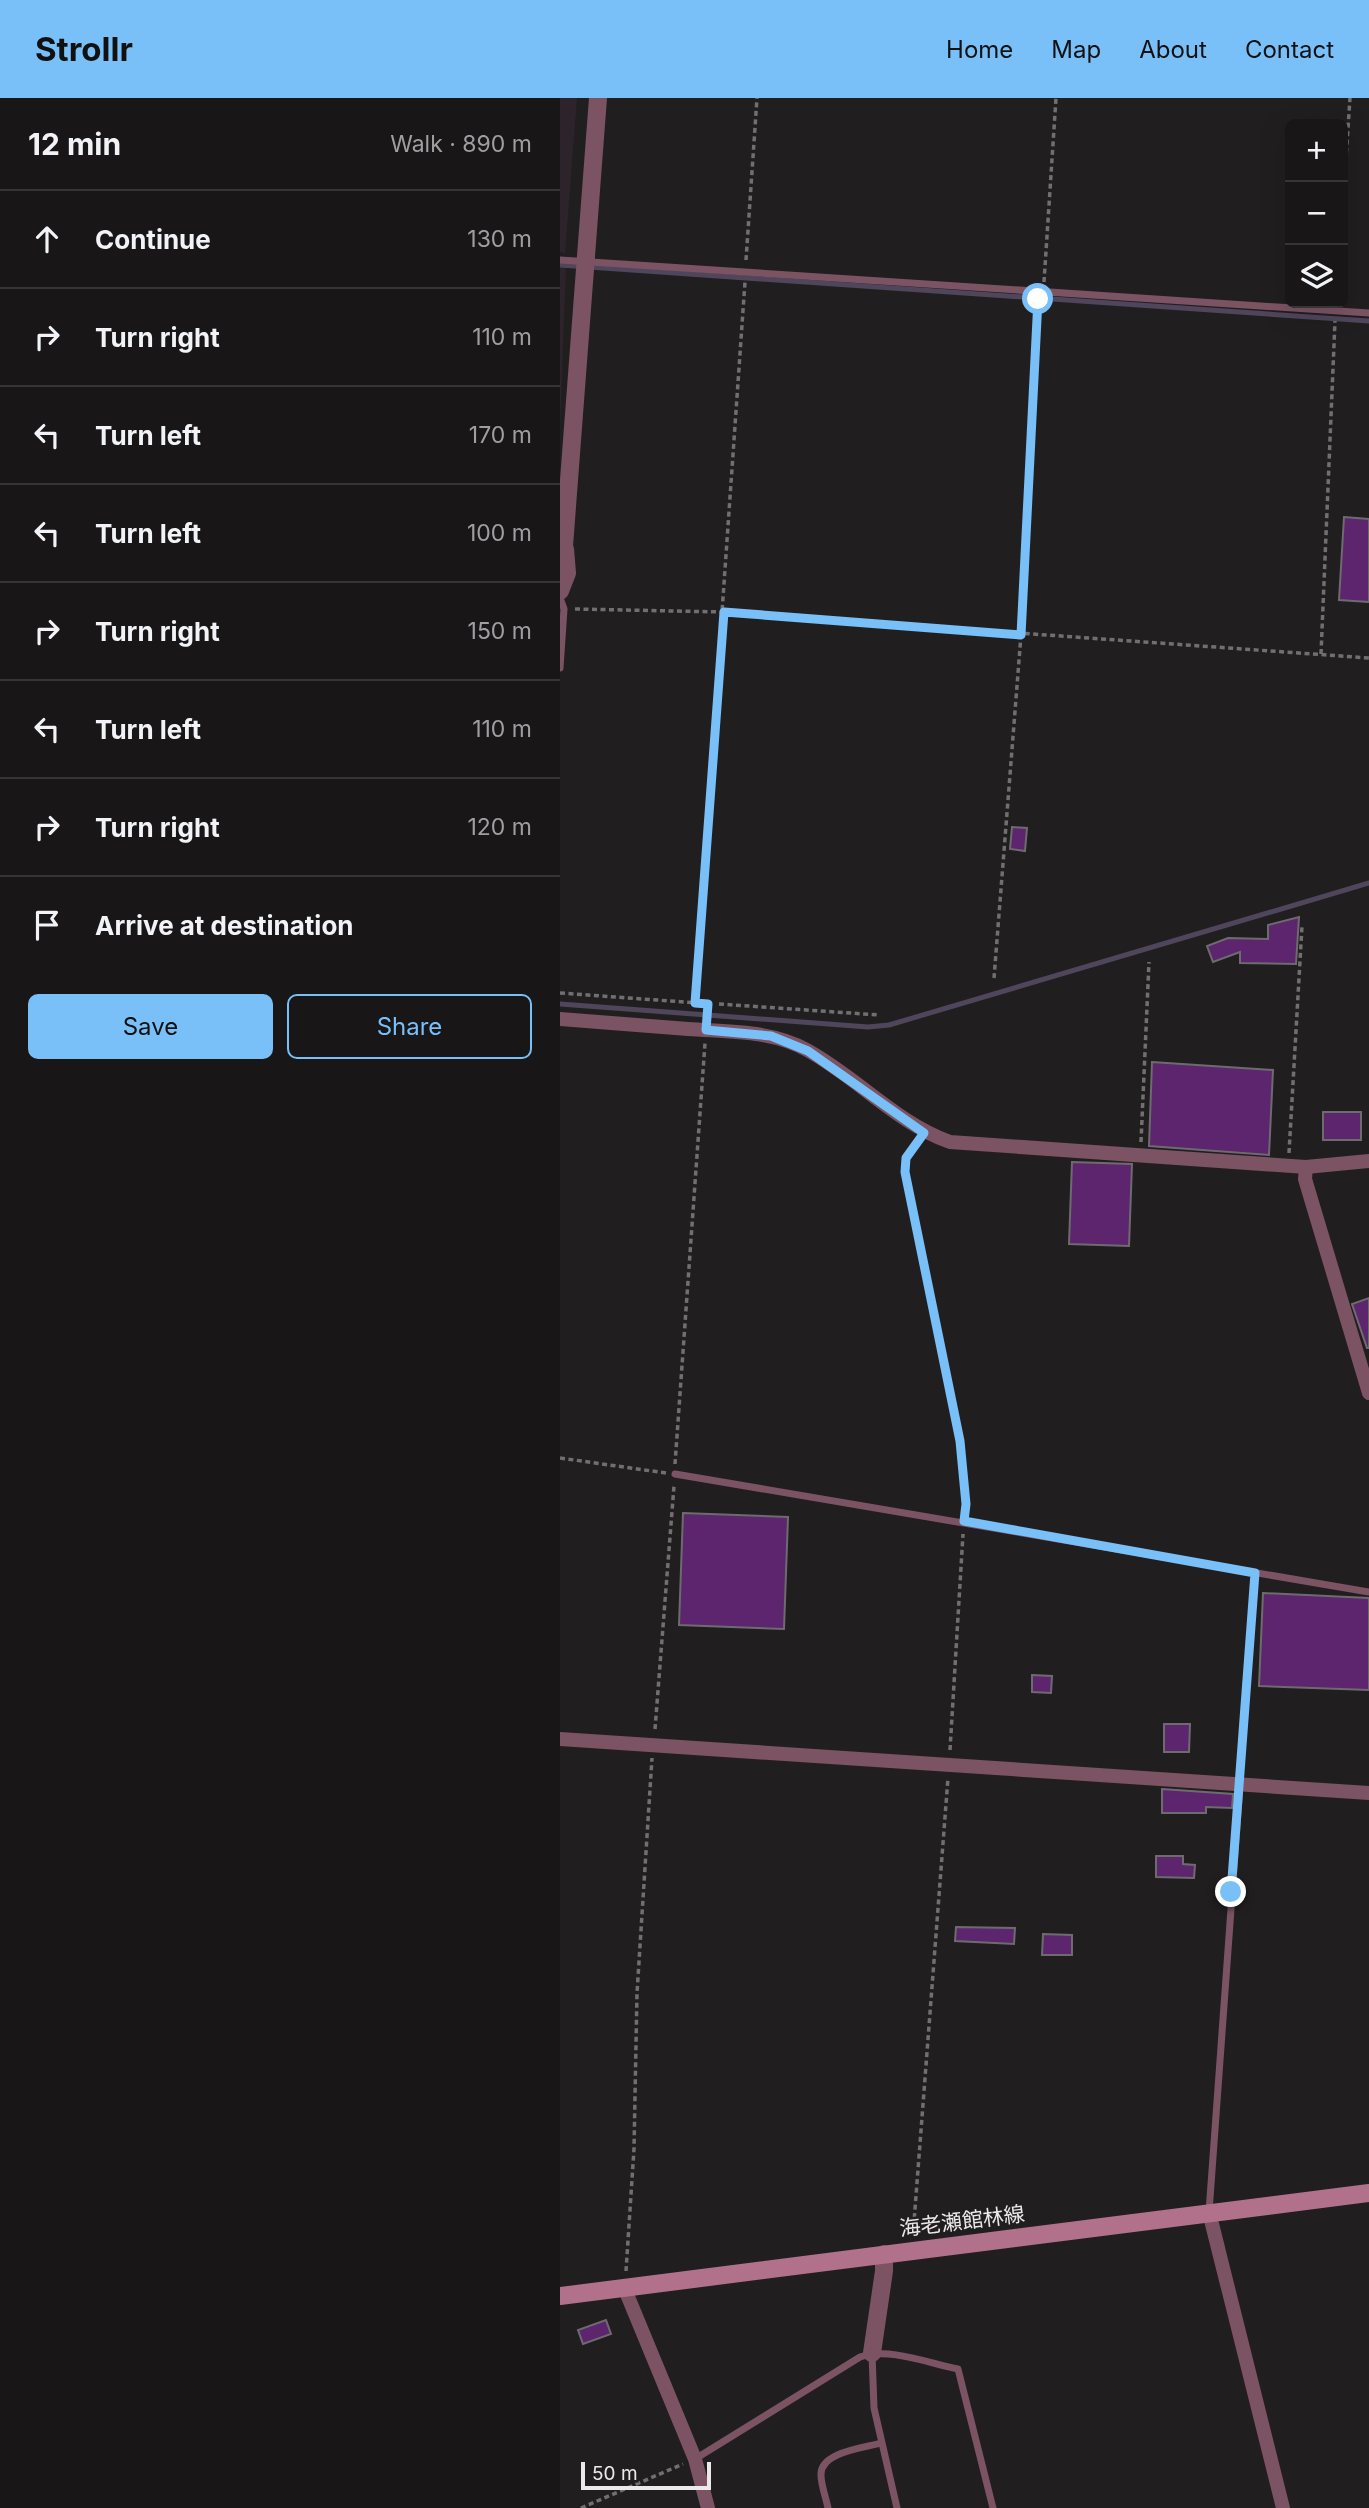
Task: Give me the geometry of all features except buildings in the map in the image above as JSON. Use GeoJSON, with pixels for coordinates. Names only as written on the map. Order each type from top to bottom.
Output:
{"type":"FeatureCollection","features":[{"type":"Feature","properties":{"kind":"main road","name":"海老瀬館林線"},"geometry":{"type":"LineString","coordinates":[[560,2296],[1369,2193]]}},
{"type":"Feature","properties":{"kind":"street"},"geometry":{"type":"LineString","coordinates":[[562,600],[567,573],[562,553],[598,98]]}},
{"type":"Feature","properties":{"kind":"street"},"geometry":{"type":"LineString","coordinates":[[560,1019],[706,1027],[771,1036],[808,1051],[924,1133],[973,1146],[1140,1153],[1306,1167],[1369,1161]]}},
{"type":"Feature","properties":{"kind":"street"},"geometry":{"type":"LineString","coordinates":[[1306,1167],[1305,1180],[1326,1256],[1369,1393]]}},
{"type":"Feature","properties":{"kind":"street"},"geometry":{"type":"LineString","coordinates":[[560,1739],[1369,1793]]}},
{"type":"Feature","properties":{"kind":"street"},"geometry":{"type":"LineString","coordinates":[[1209,2212],[1283,2508]]}},
{"type":"Feature","properties":{"kind":"street"},"geometry":{"type":"LineString","coordinates":[[872,2353],[884,2255]]}},
{"type":"Feature","properties":{"kind":"street"},"geometry":{"type":"LineString","coordinates":[[624,2287],[695,2459],[708,2508]]}},
{"type":"Feature","properties":{"kind":"lane"},"geometry":{"type":"LineString","coordinates":[[560,260],[745,270],[1369,313]]}},
{"type":"Feature","properties":{"kind":"lane"},"geometry":{"type":"LineString","coordinates":[[560,598],[560,668]]}},
{"type":"Feature","properties":{"kind":"lane"},"geometry":{"type":"LineString","coordinates":[[706,1027],[708,1006]]}},
{"type":"Feature","properties":{"kind":"lane"},"geometry":{"type":"LineString","coordinates":[[675,1474],[964,1521],[1369,1592]]}},
{"type":"Feature","properties":{"kind":"lane"},"geometry":{"type":"LineString","coordinates":[[1209,2212],[1240,1784]]}},
{"type":"Feature","properties":{"kind":"lane"},"geometry":{"type":"LineString","coordinates":[[872,2353],[873,2400],[897,2508]]}},
{"type":"Feature","properties":{"kind":"lane"},"geometry":{"type":"LineString","coordinates":[[695,2459],[860,2357],[872,2353],[958,2369],[993,2508]]}},
{"type":"Feature","properties":{"kind":"lane"},"geometry":{"type":"LineString","coordinates":[[828,2508],[820,2474],[823,2465],[836,2456],[881,2444]]}},
{"type":"Feature","properties":{"kind":"path"},"geometry":{"type":"LineString","coordinates":[[695,1003],[724,612],[757,98]]}},
{"type":"Feature","properties":{"kind":"path"},"geometry":{"type":"LineString","coordinates":[[994,978],[1021,635],[1037,313],[1056,98]]}},
{"type":"Feature","properties":{"kind":"path"},"geometry":{"type":"LineString","coordinates":[[1344,182],[1350,98]]}},
{"type":"Feature","properties":{"kind":"path"},"geometry":{"type":"LineString","coordinates":[[1321,654],[1335,311]]}},
{"type":"Feature","properties":{"kind":"path"},"geometry":{"type":"LineString","coordinates":[[562,600],[1369,659]]}},
{"type":"Feature","properties":{"kind":"path"},"geometry":{"type":"LineString","coordinates":[[1288,1166],[1302,926]]}},
{"type":"Feature","properties":{"kind":"path"},"geometry":{"type":"LineString","coordinates":[[1140,1153],[1149,962]]}},
{"type":"Feature","properties":{"kind":"path"},"geometry":{"type":"LineString","coordinates":[[560,993],[708,1006],[879,1014]]}},
{"type":"Feature","properties":{"kind":"path"},"geometry":{"type":"LineString","coordinates":[[624,2287],[635,2149],[637,1993],[653,1746],[706,1027]]}},
{"type":"Feature","properties":{"kind":"path"},"geometry":{"type":"LineString","coordinates":[[912,2251],[966,1504],[960,1441],[905,1172],[906,1158],[924,1133]]}},
{"type":"Feature","properties":{"kind":"path"},"geometry":{"type":"LineString","coordinates":[[560,1458],[675,1474]]}},
{"type":"Feature","properties":{"kind":"path"},"geometry":{"type":"LineString","coordinates":[[1240,1784],[1255,1573]]}},
{"type":"Feature","properties":{"kind":"path"},"geometry":{"type":"LineString","coordinates":[[581,2508],[695,2459]]}},
{"type":"Feature","properties":{"kind":"shaded area"},"geometry":{"type":"Polygon","coordinates":[[[560,98],[577,98],[565,253],[560,252],[560,98]]]}},
{"type":"Feature","properties":{"kind":"shaded area"},"geometry":{"type":"Polygon","coordinates":[[[560,267],[566,267],[560,426],[560,267]]]}},
{"type":"Feature","properties":{"kind":"waterway"},"geometry":{"type":"LineString","coordinates":[[560,265],[1369,321]]}},
{"type":"Feature","properties":{"kind":"waterway"},"geometry":{"type":"LineString","coordinates":[[560,1004],[868,1027],[889,1025],[1369,883]]}},
{"type":"Feature","properties":{"kind":"route"},"geometry":{"type":"LineString","coordinates":[[1038,299],[1021,635],[724,612],[695,1003],[708,1004],[706,1030],[771,1036],[786,1040],[808,1051],[924,1133],[906,1158],[905,1172],[960,1441],[966,1504],[964,1521],[1255,1573],[1231,1892]]}}]}
